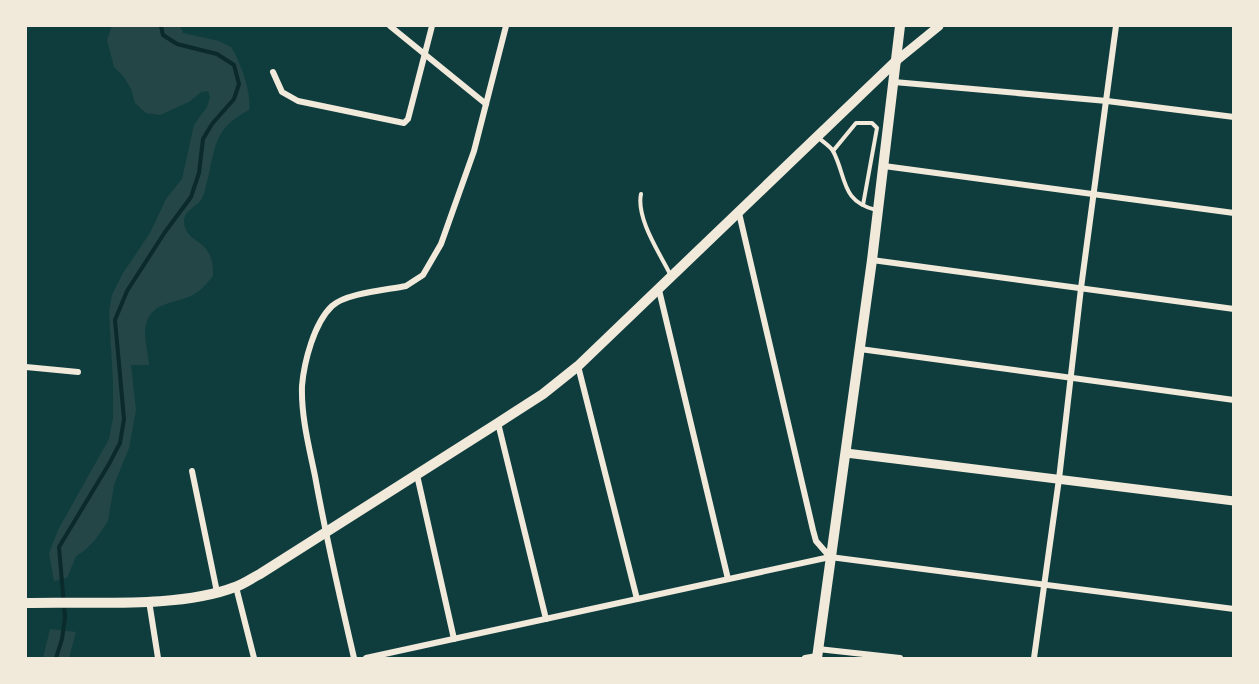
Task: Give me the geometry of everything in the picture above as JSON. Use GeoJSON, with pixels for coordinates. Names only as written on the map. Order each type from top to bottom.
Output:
{"type":"FeatureCollection","features":[{"type":"Feature","properties":{"kind":"main road"},"geometry":{"type":"LineString","coordinates":[[817,655],[872,260],[900,26]]}},
{"type":"Feature","properties":{"kind":"main road"},"geometry":{"type":"LineString","coordinates":[[26,603],[149,601],[217,592],[236,587],[326,532],[543,394],[578,366],[896,61]]}},
{"type":"Feature","properties":{"kind":"street"},"geometry":{"type":"LineString","coordinates":[[390,26],[486,104]]}},
{"type":"Feature","properties":{"kind":"street"},"geometry":{"type":"LineString","coordinates":[[273,72],[282,92],[298,101],[404,123],[408,119],[432,26]]}},
{"type":"Feature","properties":{"kind":"street"},"geometry":{"type":"LineString","coordinates":[[354,658],[303,415],[302,388],[305,363],[320,324],[332,306],[352,297],[406,286],[423,275],[441,244],[474,151],[506,26]]}},
{"type":"Feature","properties":{"kind":"street"},"geometry":{"type":"LineString","coordinates":[[896,61],[939,26]]}},
{"type":"Feature","properties":{"kind":"street"},"geometry":{"type":"LineString","coordinates":[[1034,658],[1116,26]]}},
{"type":"Feature","properties":{"kind":"street"},"geometry":{"type":"LineString","coordinates":[[894,82],[1107,101],[1233,117]]}},
{"type":"Feature","properties":{"kind":"street"},"geometry":{"type":"LineString","coordinates":[[884,166],[1233,213]]}},
{"type":"Feature","properties":{"kind":"street"},"geometry":{"type":"LineString","coordinates":[[739,213],[813,530],[816,541],[830,557]]}},
{"type":"Feature","properties":{"kind":"street"},"geometry":{"type":"LineString","coordinates":[[872,260],[1233,309]]}},
{"type":"Feature","properties":{"kind":"street"},"geometry":{"type":"LineString","coordinates":[[659,290],[728,579]]}},
{"type":"Feature","properties":{"kind":"street"},"geometry":{"type":"LineString","coordinates":[[860,349],[1233,400]]}},
{"type":"Feature","properties":{"kind":"street"},"geometry":{"type":"LineString","coordinates":[[578,366],[637,599]]}},
{"type":"Feature","properties":{"kind":"street"},"geometry":{"type":"LineString","coordinates":[[26,367],[78,372]]}},
{"type":"Feature","properties":{"kind":"street"},"geometry":{"type":"LineString","coordinates":[[498,423],[546,619]]}},
{"type":"Feature","properties":{"kind":"street"},"geometry":{"type":"LineString","coordinates":[[846,453],[1233,501]]}},
{"type":"Feature","properties":{"kind":"street"},"geometry":{"type":"LineString","coordinates":[[192,471],[217,592]]}},
{"type":"Feature","properties":{"kind":"street"},"geometry":{"type":"LineString","coordinates":[[417,474],[454,639]]}},
{"type":"Feature","properties":{"kind":"street"},"geometry":{"type":"LineString","coordinates":[[366,658],[830,557],[1233,609]]}},
{"type":"Feature","properties":{"kind":"street"},"geometry":{"type":"LineString","coordinates":[[236,587],[254,658]]}},
{"type":"Feature","properties":{"kind":"street"},"geometry":{"type":"LineString","coordinates":[[149,601],[158,658]]}},
{"type":"Feature","properties":{"kind":"street"},"geometry":{"type":"LineString","coordinates":[[805,658],[817,655],[900,658]]}},
{"type":"Feature","properties":{"kind":"lane"},"geometry":{"type":"LineString","coordinates":[[833,151],[856,123],[872,123],[877,128],[863,205]]}},
{"type":"Feature","properties":{"kind":"lane"},"geometry":{"type":"LineString","coordinates":[[818,137],[833,151],[847,191],[852,198],[878,211]]}},
{"type":"Feature","properties":{"kind":"lane"},"geometry":{"type":"LineString","coordinates":[[641,194],[638,206],[671,278]]}},
{"type":"Feature","properties":{"kind":"shaded area"},"geometry":{"type":"Polygon","coordinates":[[[112,26],[180,26],[183,33],[219,41],[231,47],[244,77],[249,95],[249,110],[229,123],[223,130],[216,146],[202,198],[188,212],[184,221],[186,231],[206,249],[210,256],[213,276],[196,293],[162,306],[150,315],[145,332],[149,365],[131,365],[136,410],[129,448],[114,485],[108,521],[95,540],[76,556],[67,578],[54,581],[49,553],[58,530],[109,439],[113,418],[109,312],[112,295],[123,273],[150,233],[166,199],[182,179],[194,125],[207,107],[210,97],[208,91],[201,92],[189,102],[160,115],[146,113],[135,103],[124,77],[114,67],[107,40],[112,26]]]}},
{"type":"Feature","properties":{"kind":"shaded area"},"geometry":{"type":"Polygon","coordinates":[[[50,629],[76,632],[69,658],[43,658],[50,629]]]}},
{"type":"Feature","properties":{"kind":"waterway"},"geometry":{"type":"LineString","coordinates":[[56,658],[65,618],[59,547],[120,443],[124,419],[115,320],[127,291],[191,197],[199,173],[203,139],[212,124],[234,99],[239,84],[234,65],[217,54],[177,44],[163,35],[161,26]]}}]}
